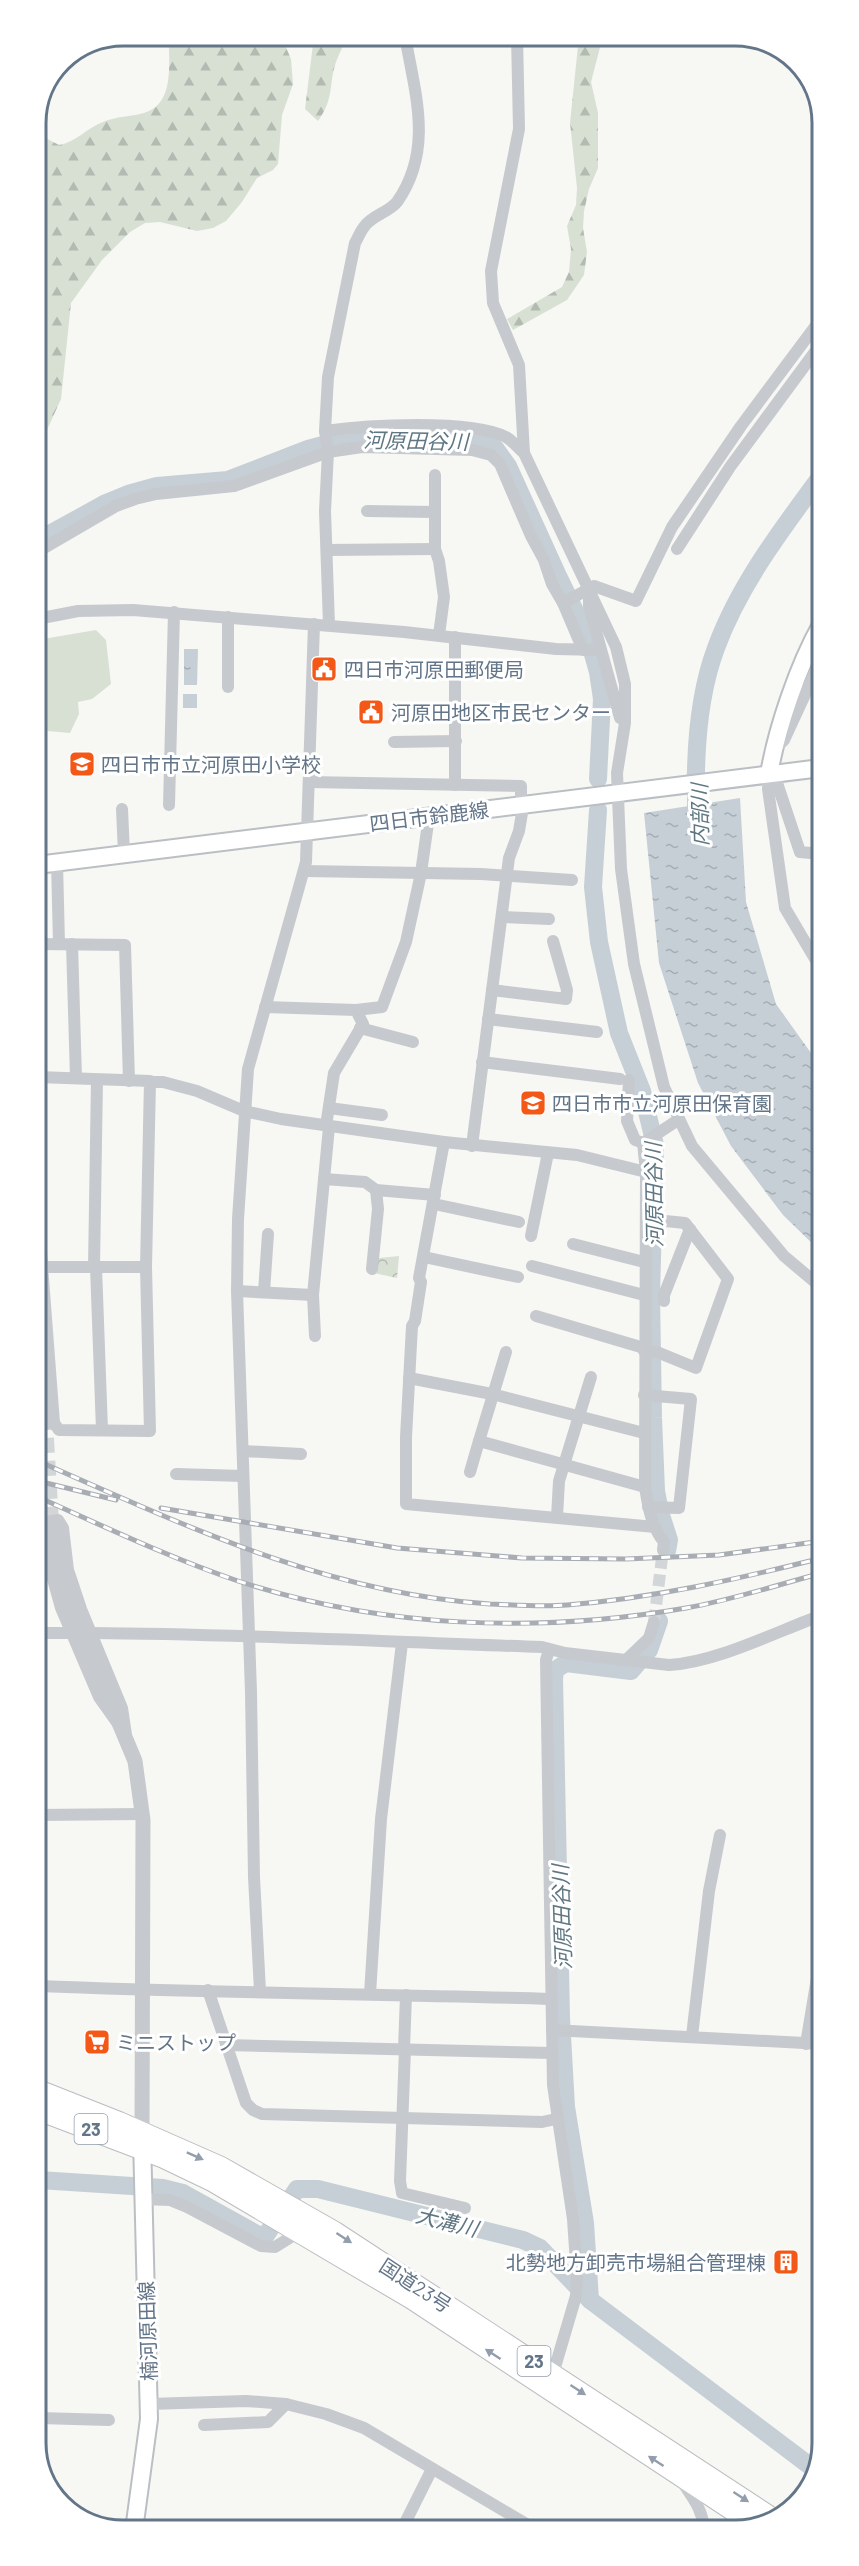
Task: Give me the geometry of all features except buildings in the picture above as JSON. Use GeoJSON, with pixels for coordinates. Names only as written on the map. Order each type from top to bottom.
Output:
{"type":"FeatureCollection","features":[{"type":"Feature","properties":{"kind":"highway","name":"国道23号"},"geometry":{"type":"LineString","coordinates":[[47,2094],[142,2141]]}},
{"type":"Feature","properties":{"kind":"highway","name":"国道23号"},"geometry":{"type":"LineString","coordinates":[[47,2113],[221,2167],[284,2215],[746,2519]]}},
{"type":"Feature","properties":{"kind":"highway","name":"国道23号"},"geometry":{"type":"LineString","coordinates":[[284,2215],[345,2239],[765,2514]]}},
{"type":"Feature","properties":{"kind":"main road"},"geometry":{"type":"LineString","coordinates":[[769,774],[773,750],[812,641]]}},
{"type":"Feature","properties":{"kind":"main road","name":"四日市鈴鹿線"},"geometry":{"type":"LineString","coordinates":[[47,864],[812,769]]}},
{"type":"Feature","properties":{"kind":"main road","name":"楠河原田線"},"geometry":{"type":"LineString","coordinates":[[135,2519],[150,2404],[142,2141]]}},
{"type":"Feature","properties":{"kind":"street"},"geometry":{"type":"LineString","coordinates":[[329,625],[325,504],[328,377],[355,243],[364,225],[392,209],[406,189],[416,164],[420,116],[407,46]]}},
{"type":"Feature","properties":{"kind":"street"},"geometry":{"type":"LineString","coordinates":[[517,47],[519,129],[491,271],[493,303],[519,365],[524,453]]}},
{"type":"Feature","properties":{"kind":"street"},"geometry":{"type":"LineString","coordinates":[[568,601],[589,591],[594,586],[636,601],[672,527],[741,426],[812,331]]}},
{"type":"Feature","properties":{"kind":"street"},"geometry":{"type":"LineString","coordinates":[[677,549],[730,467],[812,356]]}},
{"type":"Feature","properties":{"kind":"street"},"geometry":{"type":"LineString","coordinates":[[47,546],[116,506],[156,494],[234,486],[363,426],[483,429],[508,438],[524,453],[617,649],[625,684],[626,723],[617,773],[622,793],[621,868],[634,964],[664,1087],[692,1146],[765,1236],[812,1281]]}},
{"type":"Feature","properties":{"kind":"street"},"geometry":{"type":"LineString","coordinates":[[326,442],[362,447],[472,450],[490,455],[500,464],[531,536],[544,560],[552,584],[568,601],[592,650],[620,718],[626,723]]}},
{"type":"Feature","properties":{"kind":"street"},"geometry":{"type":"LineString","coordinates":[[435,475],[435,549],[444,597],[439,635]]}},
{"type":"Feature","properties":{"kind":"street"},"geometry":{"type":"LineString","coordinates":[[367,511],[434,512]]}},
{"type":"Feature","properties":{"kind":"street"},"geometry":{"type":"LineString","coordinates":[[327,550],[435,549]]}},
{"type":"Feature","properties":{"kind":"street"},"geometry":{"type":"LineString","coordinates":[[589,591],[592,650]]}},
{"type":"Feature","properties":{"kind":"street"},"geometry":{"type":"LineString","coordinates":[[47,617],[98,609],[174,612],[592,650]]}},
{"type":"Feature","properties":{"kind":"street"},"geometry":{"type":"LineString","coordinates":[[169,805],[174,612]]}},
{"type":"Feature","properties":{"kind":"street"},"geometry":{"type":"LineString","coordinates":[[228,617],[228,687]]}},
{"type":"Feature","properties":{"kind":"street"},"geometry":{"type":"LineString","coordinates":[[260,1991],[254,1877],[237,1291],[244,1112],[248,1069],[305,871],[314,624]]}},
{"type":"Feature","properties":{"kind":"street"},"geometry":{"type":"LineString","coordinates":[[455,637],[455,785]]}},
{"type":"Feature","properties":{"kind":"street"},"geometry":{"type":"LineString","coordinates":[[773,750],[784,740],[812,687]]}},
{"type":"Feature","properties":{"kind":"street"},"geometry":{"type":"LineString","coordinates":[[394,742],[456,741]]}},
{"type":"Feature","properties":{"kind":"street"},"geometry":{"type":"LineString","coordinates":[[769,774],[777,783],[800,852],[812,853]]}},
{"type":"Feature","properties":{"kind":"street"},"geometry":{"type":"LineString","coordinates":[[769,774],[772,822],[785,908],[812,954]]}},
{"type":"Feature","properties":{"kind":"street"},"geometry":{"type":"LineString","coordinates":[[309,782],[521,786],[521,795]]}},
{"type":"Feature","properties":{"kind":"street"},"geometry":{"type":"LineString","coordinates":[[122,809],[124,854]]}},
{"type":"Feature","properties":{"kind":"street"},"geometry":{"type":"LineString","coordinates":[[472,1146],[509,858],[519,831],[522,813]]}},
{"type":"Feature","properties":{"kind":"street"},"geometry":{"type":"LineString","coordinates":[[265,1008],[356,1010],[382,1007],[406,942],[421,873],[429,816]]}},
{"type":"Feature","properties":{"kind":"street"},"geometry":{"type":"LineString","coordinates":[[57,862],[76,1078]]}},
{"type":"Feature","properties":{"kind":"street"},"geometry":{"type":"LineString","coordinates":[[305,871],[508,875],[572,880]]}},
{"type":"Feature","properties":{"kind":"street"},"geometry":{"type":"LineString","coordinates":[[502,917],[549,919]]}},
{"type":"Feature","properties":{"kind":"street"},"geometry":{"type":"LineString","coordinates":[[492,990],[566,999],[567,990],[553,940]]}},
{"type":"Feature","properties":{"kind":"street"},"geometry":{"type":"LineString","coordinates":[[47,944],[125,945],[129,1081]]}},
{"type":"Feature","properties":{"kind":"street"},"geometry":{"type":"LineString","coordinates":[[315,1336],[313,1295],[329,1108],[334,1073],[363,1024],[356,1010]]}},
{"type":"Feature","properties":{"kind":"street"},"geometry":{"type":"LineString","coordinates":[[488,1019],[597,1032]]}},
{"type":"Feature","properties":{"kind":"street"},"geometry":{"type":"LineString","coordinates":[[360,1028],[412,1042]]}},
{"type":"Feature","properties":{"kind":"street"},"geometry":{"type":"LineString","coordinates":[[482,1062],[625,1080],[627,1121],[635,1140],[651,1138],[678,1120]]}},
{"type":"Feature","properties":{"kind":"street"},"geometry":{"type":"LineString","coordinates":[[47,1077],[163,1082],[197,1091],[244,1112],[472,1146],[577,1155],[646,1172]]}},
{"type":"Feature","properties":{"kind":"street"},"geometry":{"type":"LineString","coordinates":[[97,1080],[95,1267],[102,1430]]}},
{"type":"Feature","properties":{"kind":"street"},"geometry":{"type":"LineString","coordinates":[[47,1422],[59,1430],[150,1431],[146,1268],[150,1082]]}},
{"type":"Feature","properties":{"kind":"street"},"geometry":{"type":"LineString","coordinates":[[329,1108],[382,1115]]}},
{"type":"Feature","properties":{"kind":"street"},"geometry":{"type":"LineString","coordinates":[[651,1138],[646,1172],[648,1219],[644,1295],[650,1396],[644,1433],[645,1487],[655,1507],[655,1527],[664,1542],[663,1550]]}},
{"type":"Feature","properties":{"kind":"street"},"geometry":{"type":"LineString","coordinates":[[444,1142],[419,1278],[415,1321],[412,1326],[406,1437],[406,1504],[655,1527]]}},
{"type":"Feature","properties":{"kind":"street"},"geometry":{"type":"LineString","coordinates":[[531,1236],[549,1153]]}},
{"type":"Feature","properties":{"kind":"street"},"geometry":{"type":"LineString","coordinates":[[324,1179],[365,1182],[376,1190],[434,1200],[519,1222]]}},
{"type":"Feature","properties":{"kind":"street"},"geometry":{"type":"LineString","coordinates":[[372,1269],[378,1209],[376,1190]]}},
{"type":"Feature","properties":{"kind":"street"},"geometry":{"type":"LineString","coordinates":[[536,1316],[696,1368],[728,1279],[685,1223],[648,1219]]}},
{"type":"Feature","properties":{"kind":"street"},"geometry":{"type":"LineString","coordinates":[[664,1301],[664,1295],[690,1229]]}},
{"type":"Feature","properties":{"kind":"street"},"geometry":{"type":"LineString","coordinates":[[264,1292],[268,1234]]}},
{"type":"Feature","properties":{"kind":"street"},"geometry":{"type":"LineString","coordinates":[[573,1244],[645,1262]]}},
{"type":"Feature","properties":{"kind":"street"},"geometry":{"type":"LineString","coordinates":[[424,1257],[518,1277]]}},
{"type":"Feature","properties":{"kind":"street"},"geometry":{"type":"LineString","coordinates":[[532,1266],[644,1295]]}},
{"type":"Feature","properties":{"kind":"street"},"geometry":{"type":"LineString","coordinates":[[47,1267],[146,1268]]}},
{"type":"Feature","properties":{"kind":"street"},"geometry":{"type":"LineString","coordinates":[[237,1291],[313,1295]]}},
{"type":"Feature","properties":{"kind":"street"},"geometry":{"type":"LineString","coordinates":[[470,1472],[506,1352]]}},
{"type":"Feature","properties":{"kind":"street"},"geometry":{"type":"LineString","coordinates":[[557,1517],[559,1481],[591,1377]]}},
{"type":"Feature","properties":{"kind":"street"},"geometry":{"type":"LineString","coordinates":[[410,1378],[492,1394],[644,1433]]}},
{"type":"Feature","properties":{"kind":"street"},"geometry":{"type":"LineString","coordinates":[[650,1396],[691,1399],[679,1508],[655,1507]]}},
{"type":"Feature","properties":{"kind":"street"},"geometry":{"type":"LineString","coordinates":[[478,1441],[645,1487]]}},
{"type":"Feature","properties":{"kind":"street"},"geometry":{"type":"LineString","coordinates":[[243,1451],[301,1454]]}},
{"type":"Feature","properties":{"kind":"street"},"geometry":{"type":"LineString","coordinates":[[176,1474],[243,1476]]}},
{"type":"Feature","properties":{"kind":"street"},"geometry":{"type":"LineString","coordinates":[[47,1522],[58,1520],[61,1522],[68,1570],[122,1708],[126,1735]]}},
{"type":"Feature","properties":{"kind":"street"},"geometry":{"type":"LineString","coordinates":[[52,1530],[62,1584],[135,1761],[142,1814],[142,2141]]}},
{"type":"Feature","properties":{"kind":"street"},"geometry":{"type":"LineString","coordinates":[[47,1558],[61,1608],[99,1697],[126,1735]]}},
{"type":"Feature","properties":{"kind":"street"},"geometry":{"type":"LineString","coordinates":[[92,1633],[248,1635],[542,1647],[549,1650],[669,1665],[714,1657],[812,1619]]}},
{"type":"Feature","properties":{"kind":"street"},"geometry":{"type":"LineString","coordinates":[[635,1661],[649,1638],[654,1622]]}},
{"type":"Feature","properties":{"kind":"street"},"geometry":{"type":"LineString","coordinates":[[47,1633],[73,1633]]}},
{"type":"Feature","properties":{"kind":"street"},"geometry":{"type":"LineString","coordinates":[[370,1994],[381,1819],[402,1643]]}},
{"type":"Feature","properties":{"kind":"street"},"geometry":{"type":"LineString","coordinates":[[549,1650],[546,1660],[552,1999],[559,2030],[552,2053],[556,2119],[573,2219],[577,2278],[576,2296],[553,2374]]}},
{"type":"Feature","properties":{"kind":"street"},"geometry":{"type":"LineString","coordinates":[[47,1815],[142,1814]]}},
{"type":"Feature","properties":{"kind":"street"},"geometry":{"type":"LineString","coordinates":[[692,2036],[709,1891],[720,1835]]}},
{"type":"Feature","properties":{"kind":"street"},"geometry":{"type":"LineString","coordinates":[[47,1986],[142,1991],[260,1991],[552,1999]]}},
{"type":"Feature","properties":{"kind":"street"},"geometry":{"type":"LineString","coordinates":[[208,1990],[246,2103],[253,2110],[262,2114],[542,2122],[556,2119]]}},
{"type":"Feature","properties":{"kind":"street"},"geometry":{"type":"LineString","coordinates":[[406,1995],[402,2193],[465,2208]]}},
{"type":"Feature","properties":{"kind":"street"},"geometry":{"type":"LineString","coordinates":[[806,2044],[812,2008]]}},
{"type":"Feature","properties":{"kind":"street"},"geometry":{"type":"LineString","coordinates":[[559,2030],[812,2044]]}},
{"type":"Feature","properties":{"kind":"street"},"geometry":{"type":"LineString","coordinates":[[226,2045],[552,2053]]}},
{"type":"Feature","properties":{"kind":"street"},"geometry":{"type":"LineString","coordinates":[[143,2197],[170,2200],[187,2207],[261,2247],[275,2247],[284,2215]]}},
{"type":"Feature","properties":{"kind":"street"},"geometry":{"type":"LineString","coordinates":[[150,2404],[246,2401],[286,2404],[326,2414],[364,2428],[519,2520]]}},
{"type":"Feature","properties":{"kind":"street"},"geometry":{"type":"LineString","coordinates":[[204,2425],[268,2422],[286,2404]]}},
{"type":"Feature","properties":{"kind":"street"},"geometry":{"type":"LineString","coordinates":[[47,2418],[109,2421]]}},
{"type":"Feature","properties":{"kind":"street"},"geometry":{"type":"LineString","coordinates":[[407,2519],[432,2469]]}},
{"type":"Feature","properties":{"kind":"street"},"geometry":{"type":"LineString","coordinates":[[680,2476],[689,2493],[697,2501],[702,2520]]}},
{"type":"Feature","properties":{"kind":"green space"},"geometry":{"type":"Polygon","coordinates":[[[169,46],[285,46],[291,59],[293,84],[282,115],[278,164],[273,170],[257,178],[242,202],[226,221],[213,228],[197,231],[160,222],[145,223],[130,232],[102,260],[71,303],[61,399],[47,430],[47,139],[59,145],[71,141],[103,122],[144,113],[154,108],[166,91],[169,46]]]}},
{"type":"Feature","properties":{"kind":"green space"},"geometry":{"type":"Polygon","coordinates":[[[313,46],[343,46],[336,62],[327,105],[318,121],[305,109],[313,46]]]}},
{"type":"Feature","properties":{"kind":"green space"},"geometry":{"type":"Polygon","coordinates":[[[578,47],[600,47],[591,82],[598,113],[598,168],[589,189],[584,211],[583,228],[587,252],[584,275],[567,300],[513,330],[507,319],[562,287],[569,272],[571,249],[567,226],[576,205],[577,188],[570,123],[578,47]]]}},
{"type":"Feature","properties":{"kind":"green space"},"geometry":{"type":"Polygon","coordinates":[[[96,630],[106,640],[111,684],[92,699],[78,702],[79,714],[70,733],[47,731],[47,638],[96,630]]]}},
{"type":"Feature","properties":{"kind":"green space"},"geometry":{"type":"Polygon","coordinates":[[[399,1256],[397,1278],[374,1273],[379,1258],[399,1256]]]}},
{"type":"Feature","properties":{"kind":"water"},"geometry":{"type":"Polygon","coordinates":[[[184,649],[198,649],[197,685],[184,685],[184,649]]]}},
{"type":"Feature","properties":{"kind":"water"},"geometry":{"type":"Polygon","coordinates":[[[183,694],[197,694],[197,708],[183,708],[183,694]]]}},
{"type":"Feature","properties":{"kind":"water"},"geometry":{"type":"Polygon","coordinates":[[[740,798],[746,902],[776,1004],[812,1054],[812,1243],[783,1215],[731,1146],[698,1083],[659,963],[644,813],[740,798]]]}},
{"type":"Feature","properties":{"kind":"waterway","name":"河原田谷川"},"geometry":{"type":"LineString","coordinates":[[47,535],[106,503],[128,494],[157,486],[228,480],[308,449],[345,439],[476,441],[495,448],[508,466],[589,640],[598,672],[602,699],[598,779]]}},
{"type":"Feature","properties":{"kind":"waterway","name":"内部川"},"geometry":{"type":"LineString","coordinates":[[697,829],[696,761],[700,714],[709,669],[716,648],[749,580],[812,488]]}},
{"type":"Feature","properties":{"kind":"waterway","name":"河原田谷川"},"geometry":{"type":"LineString","coordinates":[[598,810],[593,887],[599,942],[619,1033],[642,1091],[655,1145],[651,1295],[653,1418],[656,1491],[669,1540],[667,1551]]}},
{"type":"Feature","properties":{"kind":"waterway","name":"河原田谷川"},"geometry":{"type":"LineString","coordinates":[[590,2300],[585,2223],[566,2107],[561,2018],[554,1679],[555,1670],[566,1663],[631,1671],[649,1650],[659,1621]]}},
{"type":"Feature","properties":{"kind":"waterway","name":"大溝川"},"geometry":{"type":"LineString","coordinates":[[47,2181],[163,2188],[183,2193],[264,2238],[297,2189],[318,2189],[523,2240],[540,2248],[590,2300],[809,2465]]}},
{"type":"Feature","properties":{"kind":"tunnel"},"geometry":{"type":"LineString","coordinates":[[47,1448],[52,1530]]}},
{"type":"Feature","properties":{"kind":"tunnel"},"geometry":{"type":"LineString","coordinates":[[654,1622],[663,1550]]}},
{"type":"Feature","properties":{"kind":"railway"},"geometry":{"type":"LineString","coordinates":[[47,1465],[202,1532],[258,1553],[314,1571],[430,1598],[529,1606],[599,1602],[696,1587],[812,1560]]}},
{"type":"Feature","properties":{"kind":"railway"},"geometry":{"type":"LineString","coordinates":[[47,1483],[116,1500]]}},
{"type":"Feature","properties":{"kind":"railway"},"geometry":{"type":"LineString","coordinates":[[47,1501],[162,1552],[238,1581],[292,1597],[348,1609],[404,1617],[460,1622],[517,1623],[630,1616],[720,1601],[812,1576]]}},
{"type":"Feature","properties":{"kind":"railway"},"geometry":{"type":"LineString","coordinates":[[161,1508],[397,1548],[522,1558],[626,1559],[719,1555],[812,1542]]}},
{"type":"Feature","properties":{"kind":"place","name":"四日市河原田郵便局"},"geometry":{"type":"Point","coordinates":[324,669]}},
{"type":"Feature","properties":{"kind":"place","name":"河原田地区市民センター"},"geometry":{"type":"Point","coordinates":[371,712]}},
{"type":"Feature","properties":{"kind":"place","name":"四日市市立河原田小学校"},"geometry":{"type":"Point","coordinates":[82,764]}},
{"type":"Feature","properties":{"kind":"place","name":"四日市市立河原田保育園"},"geometry":{"type":"Point","coordinates":[533,1103]}},
{"type":"Feature","properties":{"kind":"place","name":"ミニストップ"},"geometry":{"type":"Point","coordinates":[97,2042]}},
{"type":"Feature","properties":{"kind":"place","name":"北勢地方卸売市場組合管理棟"},"geometry":{"type":"Point","coordinates":[786,2262]}}]}
